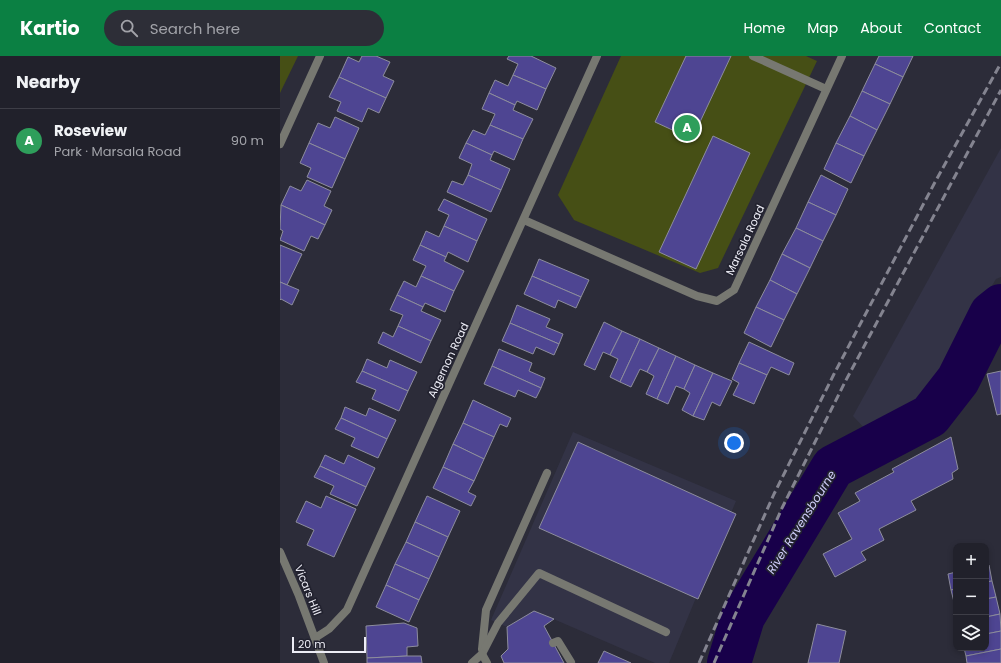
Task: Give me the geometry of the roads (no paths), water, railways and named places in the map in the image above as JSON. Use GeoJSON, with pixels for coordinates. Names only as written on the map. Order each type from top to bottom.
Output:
{"type":"FeatureCollection","features":[{"type":"Feature","properties":{"kind":"street"},"geometry":{"type":"LineString","coordinates":[[280,144],[320,56]]}},
{"type":"Feature","properties":{"kind":"street","name":"Algernon Road"},"geometry":{"type":"LineString","coordinates":[[316,638],[329,629],[347,610],[597,56]]}},
{"type":"Feature","properties":{"kind":"street"},"geometry":{"type":"LineString","coordinates":[[753,56],[826,89]]}},
{"type":"Feature","properties":{"kind":"street","name":"Marsala Road"},"geometry":{"type":"LineString","coordinates":[[524,220],[697,296],[717,301],[734,290],[842,56]]}},
{"type":"Feature","properties":{"kind":"street"},"geometry":{"type":"LineString","coordinates":[[487,663],[482,654],[486,610],[547,473]]}},
{"type":"Feature","properties":{"kind":"street","name":"Vicars Hill"},"geometry":{"type":"LineString","coordinates":[[280,552],[316,638]]}},
{"type":"Feature","properties":{"kind":"street"},"geometry":{"type":"LineString","coordinates":[[472,663],[482,654],[498,623],[539,572],[666,632]]}},
{"type":"Feature","properties":{"kind":"street"},"geometry":{"type":"LineString","coordinates":[[316,638],[324,663]]}},
{"type":"Feature","properties":{"kind":"street"},"geometry":{"type":"LineString","coordinates":[[553,643],[558,641],[571,662]]}},
{"type":"Feature","properties":{"kind":"waterway","name":"River Ravensbourne"},"geometry":{"type":"LineString","coordinates":[[729,663],[743,617],[833,467],[930,416],[958,380],[991,314],[1001,306]]}},
{"type":"Feature","properties":{"kind":"railway"},"geometry":{"type":"LineString","coordinates":[[699,663],[774,494],[834,374],[934,184],[1001,63]]}},
{"type":"Feature","properties":{"kind":"railway"},"geometry":{"type":"LineString","coordinates":[[714,663],[782,508],[845,382],[1001,90]]}},
{"type":"Feature","properties":{"kind":"place","name":"Roseview"},"geometry":{"type":"Point","coordinates":[687,128]}}]}
